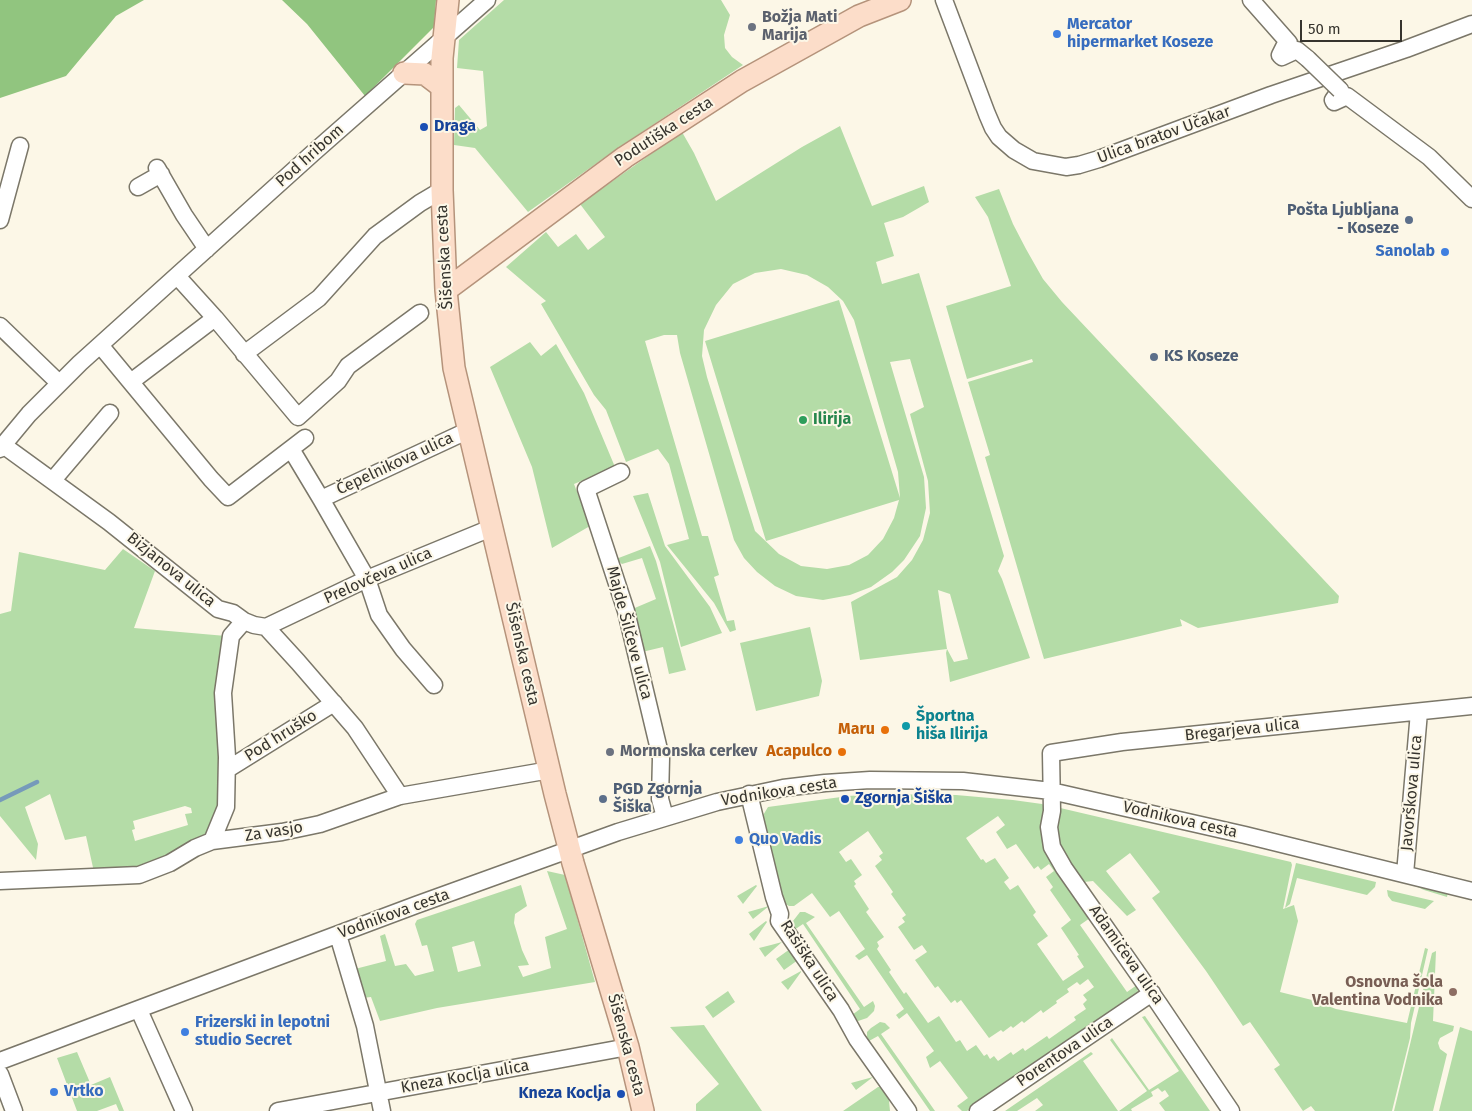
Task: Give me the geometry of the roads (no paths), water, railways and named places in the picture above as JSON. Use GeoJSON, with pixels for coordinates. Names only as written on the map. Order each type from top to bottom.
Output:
{"type":"FeatureCollection","features":[{"type":"Feature","properties":{"kind":"main road","name":"Šišenska cesta"},"geometry":{"type":"LineString","coordinates":[[448,0],[442,87],[442,190],[446,290],[454,368],[570,850],[628,1048],[643,1111]]}},
{"type":"Feature","properties":{"kind":"main road","name":"Podutiška cesta"},"geometry":{"type":"LineString","coordinates":[[446,290],[625,157],[742,81],[859,16],[900,0]]}},
{"type":"Feature","properties":{"kind":"main road"},"geometry":{"type":"LineString","coordinates":[[404,73],[425,74],[442,87]]}},
{"type":"Feature","properties":{"kind":"street"},"geometry":{"type":"LineString","coordinates":[[445,37],[487,0]]}},
{"type":"Feature","properties":{"kind":"street","name":"Ulica bratov Učakar"},"geometry":{"type":"LineString","coordinates":[[944,0],[993,128],[1014,150],[1033,161],[1066,167],[1090,162],[1472,24]]}},
{"type":"Feature","properties":{"kind":"street"},"geometry":{"type":"LineString","coordinates":[[1251,0],[1288,42],[1280,55],[1282,57],[1297,50],[1346,95],[1429,157],[1472,200]]}},
{"type":"Feature","properties":{"kind":"street","name":"Pod hribom"},"geometry":{"type":"LineString","coordinates":[[2,447],[29,414],[100,345],[445,37]]}},
{"type":"Feature","properties":{"kind":"street"},"geometry":{"type":"LineString","coordinates":[[0,220],[20,146]]}},
{"type":"Feature","properties":{"kind":"street"},"geometry":{"type":"LineString","coordinates":[[138,186],[159,171],[184,215],[207,249]]}},
{"type":"Feature","properties":{"kind":"street","name":"Šišenska cesta"},"geometry":{"type":"LineString","coordinates":[[420,312],[348,366],[338,380],[298,417],[244,354],[320,298],[375,236],[420,203],[442,190]]}},
{"type":"Feature","properties":{"kind":"street"},"geometry":{"type":"LineString","coordinates":[[177,276],[244,354]]}},
{"type":"Feature","properties":{"kind":"street"},"geometry":{"type":"LineString","coordinates":[[132,381],[215,318]]}},
{"type":"Feature","properties":{"kind":"street"},"geometry":{"type":"LineString","coordinates":[[0,326],[60,383]]}},
{"type":"Feature","properties":{"kind":"street"},"geometry":{"type":"LineString","coordinates":[[100,345],[132,381],[211,480],[228,497],[305,438]]}},
{"type":"Feature","properties":{"kind":"street"},"geometry":{"type":"LineString","coordinates":[[53,480],[110,414]]}},
{"type":"Feature","properties":{"kind":"street","name":"Čepelnikova ulica"},"geometry":{"type":"LineString","coordinates":[[321,499],[468,430]]}},
{"type":"Feature","properties":{"kind":"street","name":"Bizjanova ulica"},"geometry":{"type":"LineString","coordinates":[[2,447],[53,480],[124,533],[218,609],[233,613],[254,625],[266,627]]}},
{"type":"Feature","properties":{"kind":"street"},"geometry":{"type":"LineString","coordinates":[[290,450],[368,580],[379,615],[403,649],[434,685]]}},
{"type":"Feature","properties":{"kind":"street","name":"Majde Šilčeve ulica"},"geometry":{"type":"LineString","coordinates":[[621,472],[586,489],[628,620],[661,758],[660,799],[665,817]]}},
{"type":"Feature","properties":{"kind":"street","name":"Prelovčeva ulica"},"geometry":{"type":"LineString","coordinates":[[266,627],[368,580],[492,528]]}},
{"type":"Feature","properties":{"kind":"street","name":"Pod hruško"},"geometry":{"type":"LineString","coordinates":[[212,841],[226,807],[228,769],[223,693],[231,636],[244,621]]}},
{"type":"Feature","properties":{"kind":"street"},"geometry":{"type":"LineString","coordinates":[[266,627],[355,728],[400,796]]}},
{"type":"Feature","properties":{"kind":"street","name":"Pod hruško"},"geometry":{"type":"LineString","coordinates":[[228,769],[334,703]]}},
{"type":"Feature","properties":{"kind":"street","name":"Bregarjeva ulica"},"geometry":{"type":"LineString","coordinates":[[1051,791],[1051,753],[1122,742],[1472,706]]}},
{"type":"Feature","properties":{"kind":"street","name":"Javorškova ulica"},"geometry":{"type":"LineString","coordinates":[[1405,874],[1419,712]]}},
{"type":"Feature","properties":{"kind":"street","name":"Za vasjo"},"geometry":{"type":"LineString","coordinates":[[0,881],[139,875],[212,841],[282,832],[320,824],[400,796],[550,770]]}},
{"type":"Feature","properties":{"kind":"street","name":"Vodnikova cesta"},"geometry":{"type":"LineString","coordinates":[[0,1061],[570,850],[665,817],[749,794],[783,788],[870,780],[963,781],[1051,791],[1472,891]]}},
{"type":"Feature","properties":{"kind":"street","name":"Adamičeva ulica"},"geometry":{"type":"LineString","coordinates":[[1051,791],[1052,811],[1049,827],[1052,847],[1064,868],[1152,993],[1231,1111]]}},
{"type":"Feature","properties":{"kind":"street","name":"Rašiška ulica"},"geometry":{"type":"LineString","coordinates":[[749,794],[774,897],[780,914],[779,921],[840,1010],[860,1043],[908,1111]]}},
{"type":"Feature","properties":{"kind":"street"},"geometry":{"type":"LineString","coordinates":[[338,935],[365,1026],[382,1111]]}},
{"type":"Feature","properties":{"kind":"street","name":"Porentova ulica"},"geometry":{"type":"LineString","coordinates":[[978,1111],[1152,993]]}},
{"type":"Feature","properties":{"kind":"street"},"geometry":{"type":"LineString","coordinates":[[139,1010],[184,1111]]}},
{"type":"Feature","properties":{"kind":"street","name":"Kneza Koclja ulica"},"geometry":{"type":"LineString","coordinates":[[278,1111],[628,1048]]}},
{"type":"Feature","properties":{"kind":"street"},"geometry":{"type":"LineString","coordinates":[[0,1074],[14,1111]]}},
{"type":"Feature","properties":{"kind":"waterway"},"geometry":{"type":"LineString","coordinates":[[0,800],[37,782]]}},
{"type":"Feature","properties":{"kind":"place","name":"Božja Mati Marija"},"geometry":{"type":"Point","coordinates":[752,27]}},
{"type":"Feature","properties":{"kind":"place","name":"Mercator hipermarket Koseze"},"geometry":{"type":"Point","coordinates":[1057,34]}},
{"type":"Feature","properties":{"kind":"place","name":"Draga"},"geometry":{"type":"Point","coordinates":[424,127]}},
{"type":"Feature","properties":{"kind":"place","name":"Pošta Ljubljana - Koseze"},"geometry":{"type":"Point","coordinates":[1409,220]}},
{"type":"Feature","properties":{"kind":"place","name":"Sanolab"},"geometry":{"type":"Point","coordinates":[1445,252]}},
{"type":"Feature","properties":{"kind":"place","name":"KS Koseze"},"geometry":{"type":"Point","coordinates":[1154,357]}},
{"type":"Feature","properties":{"kind":"place","name":"Ilirija"},"geometry":{"type":"Point","coordinates":[803,420]}},
{"type":"Feature","properties":{"kind":"place","name":"Športna hiša Ilirija"},"geometry":{"type":"Point","coordinates":[906,726]}},
{"type":"Feature","properties":{"kind":"place","name":"Maru"},"geometry":{"type":"Point","coordinates":[885,730]}},
{"type":"Feature","properties":{"kind":"place","name":"Mormonska cerkev"},"geometry":{"type":"Point","coordinates":[610,752]}},
{"type":"Feature","properties":{"kind":"place","name":"Acapulco"},"geometry":{"type":"Point","coordinates":[842,752]}},
{"type":"Feature","properties":{"kind":"place","name":"PGD Zgornja Šiška"},"geometry":{"type":"Point","coordinates":[603,799]}},
{"type":"Feature","properties":{"kind":"place","name":"Zgornja Šiška"},"geometry":{"type":"Point","coordinates":[845,799]}},
{"type":"Feature","properties":{"kind":"place","name":"Quo Vadis"},"geometry":{"type":"Point","coordinates":[739,840]}},
{"type":"Feature","properties":{"kind":"place","name":"Osnovna šola Valentina Vodnika"},"geometry":{"type":"Point","coordinates":[1453,992]}},
{"type":"Feature","properties":{"kind":"place","name":"Frizerski in lepotni studio Secret"},"geometry":{"type":"Point","coordinates":[185,1032]}},
{"type":"Feature","properties":{"kind":"place","name":"Vrtko"},"geometry":{"type":"Point","coordinates":[54,1092]}},
{"type":"Feature","properties":{"kind":"place","name":"Kneza Koclja"},"geometry":{"type":"Point","coordinates":[621,1094]}}]}
